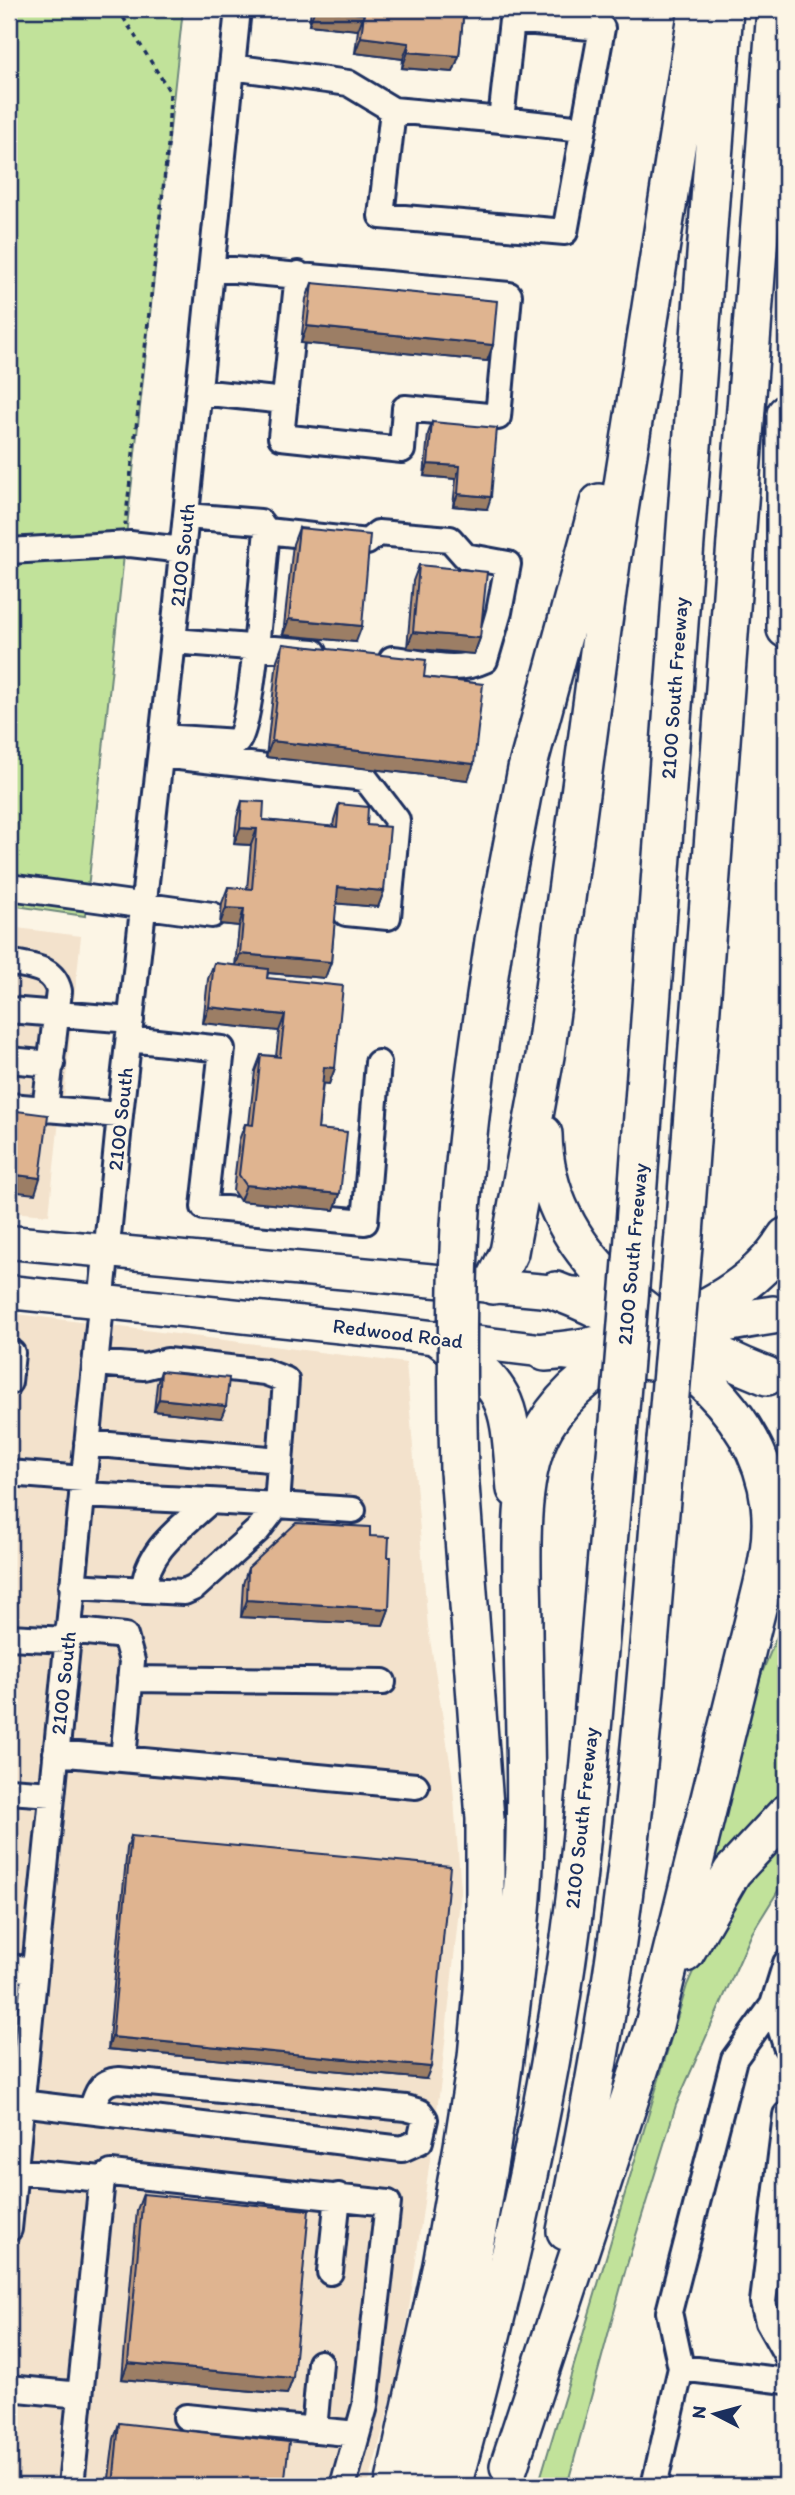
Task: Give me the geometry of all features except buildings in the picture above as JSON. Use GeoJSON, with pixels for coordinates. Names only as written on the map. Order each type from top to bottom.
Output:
{"type":"FeatureCollection","features":[{"type":"Feature","properties":{"kind":"highway"},"geometry":{"type":"LineString","coordinates":[[493,1285],[509,1252],[545,1056],[612,555],[698,9]]}},
{"type":"Feature","properties":{"kind":"highway","name":"2100 South Freeway"},"geometry":{"type":"LineString","coordinates":[[452,2486],[492,2340],[538,2126],[575,1899],[635,1225],[724,9]]}},
{"type":"Feature","properties":{"kind":"highway"},"geometry":{"type":"LineString","coordinates":[[506,2476],[564,2239],[607,2010],[642,1730],[684,1234],[776,9]]}},
{"type":"Feature","properties":{"kind":"highway"},"geometry":{"type":"LineString","coordinates":[[394,2486],[442,2265],[477,2057],[485,1969],[487,1882],[459,1471],[457,1364],[461,1213],[474,1079],[494,941],[527,769],[648,323]]}},
{"type":"Feature","properties":{"kind":"highway"},"geometry":{"type":"LineString","coordinates":[[786,414],[786,629]]}},
{"type":"Feature","properties":{"kind":"highway"},"geometry":{"type":"LineString","coordinates":[[506,2476],[653,2025],[760,1600],[771,1537],[770,1503],[757,1457],[726,1407],[672,1335],[628,1299],[577,1241],[552,1194],[543,1138],[545,1056]]}},
{"type":"Feature","properties":{"kind":"highway"},"geometry":{"type":"LineString","coordinates":[[522,1560],[529,1471],[538,1439],[564,1400],[591,1375],[613,1361],[672,1335],[753,1275],[786,1237]]}},
{"type":"Feature","properties":{"kind":"highway"},"geometry":{"type":"LineString","coordinates":[[556,1291],[672,1335],[724,1359],[777,1377]]}},
{"type":"Feature","properties":{"kind":"highway"},"geometry":{"type":"LineString","coordinates":[[545,1352],[672,1335],[779,1316]]}},
{"type":"Feature","properties":{"kind":"highway"},"geometry":{"type":"LineString","coordinates":[[424,2486],[481,2213],[505,2054],[523,1884],[525,1803],[522,1560],[510,1432],[503,1398],[487,1375],[441,1339]]}},
{"type":"Feature","properties":{"kind":"highway"},"geometry":{"type":"LineString","coordinates":[[653,2025],[690,1942],[716,1895],[744,1857],[786,1814]]}},
{"type":"Feature","properties":{"kind":"highway"},"geometry":{"type":"LineString","coordinates":[[405,2486],[481,2213]]}},
{"type":"Feature","properties":{"kind":"main road"},"geometry":{"type":"LineString","coordinates":[[9,1242],[628,1299]]}},
{"type":"Feature","properties":{"kind":"main road","name":"Redwood Road"},"geometry":{"type":"LineString","coordinates":[[9,1292],[441,1339],[613,1361]]}},
{"type":"Feature","properties":{"kind":"street","name":"2100 South"},"geometry":{"type":"LineString","coordinates":[[9,2229],[14,2171],[13,2138],[21,2104],[120,1115],[183,550],[238,9]]}},
{"type":"Feature","properties":{"kind":"street"},"geometry":{"type":"LineString","coordinates":[[393,110],[381,216],[565,232],[603,18],[507,13],[501,120]]}},
{"type":"Feature","properties":{"kind":"street"},"geometry":{"type":"LineString","coordinates":[[232,67],[348,83],[393,110],[583,129]]}},
{"type":"Feature","properties":{"kind":"street"},"geometry":{"type":"LineString","coordinates":[[212,268],[298,274],[509,295],[498,417],[405,408],[402,450],[281,437],[298,274]]}},
{"type":"Feature","properties":{"kind":"street"},"geometry":{"type":"LineString","coordinates":[[199,392],[285,401]]}},
{"type":"Feature","properties":{"kind":"street"},"geometry":{"type":"LineString","coordinates":[[161,746],[237,742],[245,730],[267,531],[260,522],[186,516]]}},
{"type":"Feature","properties":{"kind":"street"},"geometry":{"type":"LineString","coordinates":[[267,531],[367,542],[379,533],[450,539],[465,556],[508,564],[499,612],[485,660],[467,668],[440,668],[417,662],[363,657]]}},
{"type":"Feature","properties":{"kind":"street"},"geometry":{"type":"LineString","coordinates":[[9,551],[114,544],[183,550]]}},
{"type":"Feature","properties":{"kind":"street"},"geometry":{"type":"LineString","coordinates":[[173,641],[336,654]]}},
{"type":"Feature","properties":{"kind":"street"},"geometry":{"type":"LineString","coordinates":[[161,746],[365,778],[397,820],[388,917],[346,913]]}},
{"type":"Feature","properties":{"kind":"street"},"geometry":{"type":"LineString","coordinates":[[9,887],[212,915]]}},
{"type":"Feature","properties":{"kind":"street"},"geometry":{"type":"LineString","coordinates":[[9,962],[43,969],[53,976],[59,991],[45,1110]]}},
{"type":"Feature","properties":{"kind":"street"},"geometry":{"type":"LineString","coordinates":[[9,1010],[57,1015],[222,1049],[204,1207],[365,1222],[378,1063]]}},
{"type":"Feature","properties":{"kind":"street"},"geometry":{"type":"LineString","coordinates":[[9,1060],[52,1064]]}},
{"type":"Feature","properties":{"kind":"street"},"geometry":{"type":"LineString","coordinates":[[9,1107],[120,1115]]}},
{"type":"Feature","properties":{"kind":"street"},"geometry":{"type":"LineString","coordinates":[[9,1353],[12,1353],[9,1382]]}},
{"type":"Feature","properties":{"kind":"street"},"geometry":{"type":"LineString","coordinates":[[72,1586],[184,1592],[195,1587],[258,1530],[277,1505],[286,1380],[265,1372],[167,1361],[144,1367],[95,1363]]}},
{"type":"Feature","properties":{"kind":"street"},"geometry":{"type":"LineString","coordinates":[[87,1443],[280,1460]]}},
{"type":"Feature","properties":{"kind":"street"},"geometry":{"type":"LineString","coordinates":[[9,1473],[82,1487],[210,1501],[353,1510]]}},
{"type":"Feature","properties":{"kind":"street"},"geometry":{"type":"LineString","coordinates":[[144,1590],[145,1572],[158,1549],[210,1501]]}},
{"type":"Feature","properties":{"kind":"street"},"geometry":{"type":"LineString","coordinates":[[9,1637],[125,1636],[132,1661],[123,1759]]}},
{"type":"Feature","properties":{"kind":"street"},"geometry":{"type":"LineString","coordinates":[[130,1679],[383,1682]]}},
{"type":"Feature","properties":{"kind":"street"},"geometry":{"type":"LineString","coordinates":[[56,1753],[416,1786]]}},
{"type":"Feature","properties":{"kind":"street"},"geometry":{"type":"LineString","coordinates":[[9,1791],[52,1794]]}},
{"type":"Feature","properties":{"kind":"street"},"geometry":{"type":"LineString","coordinates":[[654,2486],[681,2368],[669,2312],[734,2059],[773,2005],[786,1964]]}},
{"type":"Feature","properties":{"kind":"street"},"geometry":{"type":"LineString","coordinates":[[9,1968],[34,1970]]}},
{"type":"Feature","properties":{"kind":"street"},"geometry":{"type":"LineString","coordinates":[[773,2005],[786,2046]]}},
{"type":"Feature","properties":{"kind":"street"},"geometry":{"type":"LineString","coordinates":[[21,2104],[402,2149],[420,2141],[425,2119],[420,2112],[406,2108],[119,2080],[109,2081],[100,2087],[91,2111]]}},
{"type":"Feature","properties":{"kind":"street"},"geometry":{"type":"LineString","coordinates":[[786,2115],[763,2302],[768,2322],[786,2354]]}},
{"type":"Feature","properties":{"kind":"street"},"geometry":{"type":"LineString","coordinates":[[14,2171],[102,2179],[111,2173],[383,2201],[389,2208],[365,2406],[343,2486]]}},
{"type":"Feature","properties":{"kind":"street"},"geometry":{"type":"LineString","coordinates":[[71,2486],[102,2179]]}},
{"type":"Feature","properties":{"kind":"street"},"geometry":{"type":"LineString","coordinates":[[330,2272],[338,2196]]}},
{"type":"Feature","properties":{"kind":"street"},"geometry":{"type":"LineString","coordinates":[[314,2430],[320,2363]]}},
{"type":"Feature","properties":{"kind":"street"},"geometry":{"type":"LineString","coordinates":[[681,2368],[786,2381]]}},
{"type":"Feature","properties":{"kind":"street"},"geometry":{"type":"LineString","coordinates":[[9,2388],[79,2400]]}},
{"type":"Feature","properties":{"kind":"street"},"geometry":{"type":"LineString","coordinates":[[9,2399],[79,2400]]}},
{"type":"Feature","properties":{"kind":"street"},"geometry":{"type":"LineString","coordinates":[[186,2417],[357,2434]]}},
{"type":"Feature","properties":{"kind":"path"},"geometry":{"type":"LineString","coordinates":[[114,544],[125,527],[168,146],[170,92],[118,9]]}},
{"type":"Feature","properties":{"kind":"path"},"geometry":{"type":"LineString","coordinates":[[9,205],[9,262]]}},
{"type":"Feature","properties":{"kind":"shaded area"},"geometry":{"type":"Polygon","coordinates":[[[9,927],[81,936],[64,1098],[9,1093],[9,927]]]}},
{"type":"Feature","properties":{"kind":"shaded area"},"geometry":{"type":"Polygon","coordinates":[[[9,1096],[61,1101],[49,1215],[9,1212],[9,1096]]]}},
{"type":"Feature","properties":{"kind":"shaded area"},"geometry":{"type":"Polygon","coordinates":[[[9,1313],[406,1363],[428,1627],[452,1774],[461,1890],[441,2081],[402,2359],[368,2486],[9,2486],[9,1313]]]}},
{"type":"Feature","properties":{"kind":"green space"},"geometry":{"type":"Polygon","coordinates":[[[9,9],[183,9],[85,916],[9,905],[9,9]]]}},
{"type":"Feature","properties":{"kind":"green space"},"geometry":{"type":"Polygon","coordinates":[[[786,1603],[786,1806],[699,1886],[761,1675],[780,1629],[786,1603]]]}},
{"type":"Feature","properties":{"kind":"green space"},"geometry":{"type":"Polygon","coordinates":[[[786,1837],[786,1878],[752,1933],[676,2105],[626,2268],[567,2486],[538,2486],[687,1985],[707,1940],[731,1901],[786,1837]]]}}]}
